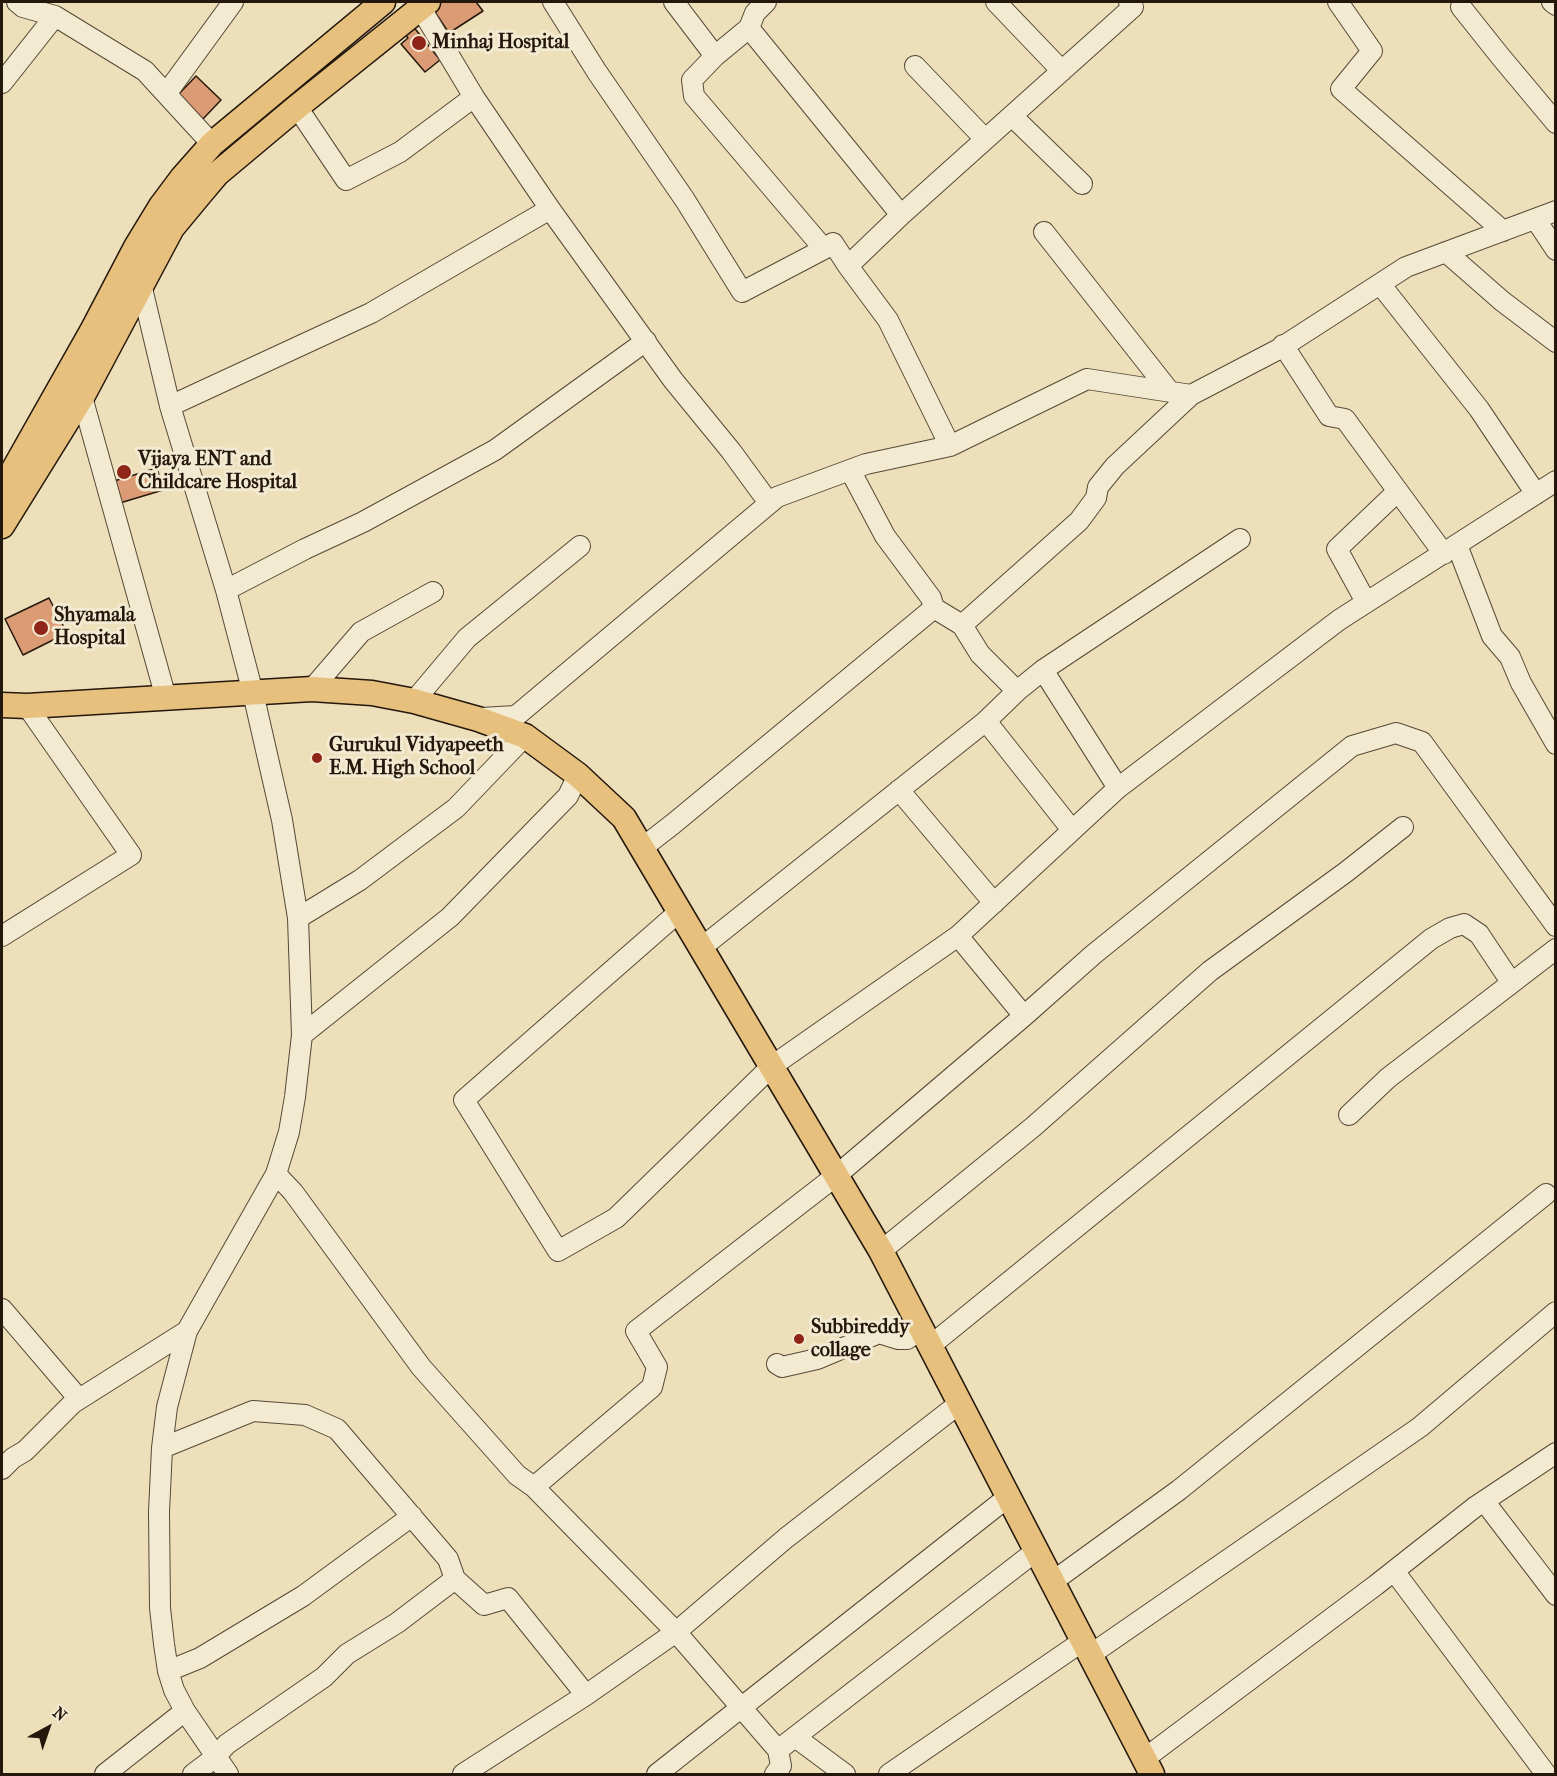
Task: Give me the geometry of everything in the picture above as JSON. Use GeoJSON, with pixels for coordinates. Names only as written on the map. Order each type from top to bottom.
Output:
{"type":"FeatureCollection","features":[{"type":"Feature","properties":{"kind":"main road"},"geometry":{"type":"LineString","coordinates":[[192,184],[212,144],[383,2]]}},
{"type":"Feature","properties":{"kind":"main road"},"geometry":{"type":"LineString","coordinates":[[2,526],[82,397],[161,206],[192,184],[217,174],[422,4]]}},
{"type":"Feature","properties":{"kind":"main road"},"geometry":{"type":"LineString","coordinates":[[2,490],[92,331],[133,276]]}},
{"type":"Feature","properties":{"kind":"main road"},"geometry":{"type":"LineString","coordinates":[[2,705],[27,706],[312,689],[372,693],[414,701],[478,718],[525,736],[578,775],[624,818],[881,1251],[1148,1767]]}},
{"type":"Feature","properties":{"kind":"street"},"geometry":{"type":"LineString","coordinates":[[17,2],[23,8],[55,16],[145,71],[212,144]]}},
{"type":"Feature","properties":{"kind":"street"},"geometry":{"type":"LineString","coordinates":[[166,94],[233,2]]}},
{"type":"Feature","properties":{"kind":"street"},"geometry":{"type":"LineString","coordinates":[[553,2],[597,72],[685,200],[742,292],[833,243],[888,320],[950,446]]}},
{"type":"Feature","properties":{"kind":"street"},"geometry":{"type":"LineString","coordinates":[[674,2],[715,56]]}},
{"type":"Feature","properties":{"kind":"street"},"geometry":{"type":"LineString","coordinates":[[766,2],[755,13],[749,28],[715,56],[692,80],[694,96],[824,249]]}},
{"type":"Feature","properties":{"kind":"street"},"geometry":{"type":"LineString","coordinates":[[996,2],[1062,71]]}},
{"type":"Feature","properties":{"kind":"street"},"geometry":{"type":"LineString","coordinates":[[1338,2],[1372,51],[1341,89],[1503,231]]}},
{"type":"Feature","properties":{"kind":"street"},"geometry":{"type":"LineString","coordinates":[[1552,2],[1556,5]]}},
{"type":"Feature","properties":{"kind":"street"},"geometry":{"type":"LineString","coordinates":[[848,266],[1134,3]]}},
{"type":"Feature","properties":{"kind":"street"},"geometry":{"type":"LineString","coordinates":[[422,4],[474,97],[550,209],[673,380],[769,503]]}},
{"type":"Feature","properties":{"kind":"street"},"geometry":{"type":"LineString","coordinates":[[1461,7],[1556,123]]}},
{"type":"Feature","properties":{"kind":"street"},"geometry":{"type":"LineString","coordinates":[[2,83],[55,16]]}},
{"type":"Feature","properties":{"kind":"street"},"geometry":{"type":"LineString","coordinates":[[749,28],[901,215]]}},
{"type":"Feature","properties":{"kind":"street"},"geometry":{"type":"LineString","coordinates":[[915,66],[985,140]]}},
{"type":"Feature","properties":{"kind":"street"},"geometry":{"type":"LineString","coordinates":[[297,107],[346,180],[400,152],[474,97]]}},
{"type":"Feature","properties":{"kind":"street"},"geometry":{"type":"LineString","coordinates":[[1012,116],[1082,184]]}},
{"type":"Feature","properties":{"kind":"street"},"geometry":{"type":"LineString","coordinates":[[170,406],[371,313],[550,209]]}},
{"type":"Feature","properties":{"kind":"street"},"geometry":{"type":"LineString","coordinates":[[962,625],[1079,521],[1096,498],[1098,487],[1115,466],[1191,395],[1283,345],[1406,267],[1556,211]]}},
{"type":"Feature","properties":{"kind":"street"},"geometry":{"type":"LineString","coordinates":[[1536,220],[1556,250]]}},
{"type":"Feature","properties":{"kind":"street"},"geometry":{"type":"LineString","coordinates":[[1044,232],[1170,392]]}},
{"type":"Feature","properties":{"kind":"street"},"geometry":{"type":"LineString","coordinates":[[1446,252],[1502,301],[1556,342]]}},
{"type":"Feature","properties":{"kind":"street"},"geometry":{"type":"LineString","coordinates":[[133,276],[226,590],[253,693],[282,820],[298,918],[302,1035],[289,1132],[276,1174],[187,1331],[167,1407],[162,1448],[159,1512],[160,1608],[168,1671],[174,1690],[185,1711],[228,1774]]}},
{"type":"Feature","properties":{"kind":"street"},"geometry":{"type":"LineString","coordinates":[[1380,284],[1479,409],[1536,494]]}},
{"type":"Feature","properties":{"kind":"street"},"geometry":{"type":"LineString","coordinates":[[226,590],[304,549],[363,522],[495,450],[646,341]]}},
{"type":"Feature","properties":{"kind":"street"},"geometry":{"type":"LineString","coordinates":[[1283,345],[1329,416],[1345,419],[1398,491],[1450,549],[1492,636],[1510,657],[1521,683],[1556,744]]}},
{"type":"Feature","properties":{"kind":"street"},"geometry":{"type":"LineString","coordinates":[[478,718],[516,716],[777,496],[866,464],[950,446],[1086,379],[1191,395]]}},
{"type":"Feature","properties":{"kind":"street"},"geometry":{"type":"LineString","coordinates":[[82,397],[166,698]]}},
{"type":"Feature","properties":{"kind":"street"},"geometry":{"type":"LineString","coordinates":[[850,470],[885,536],[931,597],[934,608],[962,625],[980,654],[1017,691]]}},
{"type":"Feature","properties":{"kind":"street"},"geometry":{"type":"LineString","coordinates":[[680,911],[464,1100],[558,1251],[616,1218],[772,1066],[958,936],[1118,788],[1339,620],[1556,481]]}},
{"type":"Feature","properties":{"kind":"street"},"geometry":{"type":"LineString","coordinates":[[1366,602],[1337,549],[1398,491]]}},
{"type":"Feature","properties":{"kind":"street"},"geometry":{"type":"LineString","coordinates":[[701,948],[986,721],[1043,670],[1240,539]]}},
{"type":"Feature","properties":{"kind":"street"},"geometry":{"type":"LineString","coordinates":[[414,701],[466,638],[580,546]]}},
{"type":"Feature","properties":{"kind":"street"},"geometry":{"type":"LineString","coordinates":[[312,689],[361,632],[433,592]]}},
{"type":"Feature","properties":{"kind":"street"},"geometry":{"type":"LineString","coordinates":[[642,848],[934,608]]}},
{"type":"Feature","properties":{"kind":"street"},"geometry":{"type":"LineString","coordinates":[[1043,670],[1118,788]]}},
{"type":"Feature","properties":{"kind":"street"},"geometry":{"type":"LineString","coordinates":[[2,936],[131,855],[27,706]]}},
{"type":"Feature","properties":{"kind":"street"},"geometry":{"type":"LineString","coordinates":[[986,721],[1072,830]]}},
{"type":"Feature","properties":{"kind":"street"},"geometry":{"type":"LineString","coordinates":[[534,1487],[652,1387],[657,1367],[636,1331],[837,1175],[1094,954],[1352,746],[1395,733],[1422,742],[1556,926]]}},
{"type":"Feature","properties":{"kind":"street"},"geometry":{"type":"LineString","coordinates":[[298,918],[360,880],[456,808],[525,736]]}},
{"type":"Feature","properties":{"kind":"street"},"geometry":{"type":"LineString","coordinates":[[302,1035],[450,917],[568,796],[578,775]]}},
{"type":"Feature","properties":{"kind":"street"},"geometry":{"type":"LineString","coordinates":[[899,790],[994,903]]}},
{"type":"Feature","properties":{"kind":"street"},"geometry":{"type":"LineString","coordinates":[[881,1251],[1033,1127],[1210,971],[1346,872],[1403,826]]}},
{"type":"Feature","properties":{"kind":"street"},"geometry":{"type":"LineString","coordinates":[[777,1364],[782,1367],[792,1366],[817,1359],[879,1333],[898,1339],[926,1338],[1431,939],[1450,928],[1464,924],[1479,934],[1511,982]]}},
{"type":"Feature","properties":{"kind":"street"},"geometry":{"type":"LineString","coordinates":[[958,936],[1024,1016]]}},
{"type":"Feature","properties":{"kind":"street"},"geometry":{"type":"LineString","coordinates":[[1350,1115],[1388,1078],[1556,949]]}},
{"type":"Feature","properties":{"kind":"street"},"geometry":{"type":"LineString","coordinates":[[276,1174],[293,1192],[421,1367],[517,1475],[534,1487],[676,1632],[778,1750],[781,1766],[775,1774]]}},
{"type":"Feature","properties":{"kind":"street"},"geometry":{"type":"LineString","coordinates":[[1052,1582],[1179,1490],[1546,1194]]}},
{"type":"Feature","properties":{"kind":"street"},"geometry":{"type":"LineString","coordinates":[[2,1309],[79,1399]]}},
{"type":"Feature","properties":{"kind":"street"},"geometry":{"type":"LineString","coordinates":[[889,1774],[1086,1648],[1420,1427],[1556,1312]]}},
{"type":"Feature","properties":{"kind":"street"},"geometry":{"type":"LineString","coordinates":[[5,1457],[25,1451],[73,1403],[187,1331]]}},
{"type":"Feature","properties":{"kind":"street"},"geometry":{"type":"LineString","coordinates":[[463,1774],[586,1695],[676,1632],[786,1538],[960,1403]]}},
{"type":"Feature","properties":{"kind":"street"},"geometry":{"type":"LineString","coordinates":[[162,1448],[253,1411],[305,1415],[337,1429],[448,1559],[455,1579],[484,1605],[508,1598],[586,1695]]}},
{"type":"Feature","properties":{"kind":"street"},"geometry":{"type":"LineString","coordinates":[[1148,1767],[1484,1501],[1556,1453]]}},
{"type":"Feature","properties":{"kind":"street"},"geometry":{"type":"LineString","coordinates":[[657,1774],[1008,1497]]}},
{"type":"Feature","properties":{"kind":"street"},"geometry":{"type":"LineString","coordinates":[[1484,1501],[1556,1595]]}},
{"type":"Feature","properties":{"kind":"street"},"geometry":{"type":"LineString","coordinates":[[168,1671],[200,1658],[303,1596],[412,1516]]}},
{"type":"Feature","properties":{"kind":"street"},"geometry":{"type":"LineString","coordinates":[[778,1750],[1036,1551]]}},
{"type":"Feature","properties":{"kind":"street"},"geometry":{"type":"LineString","coordinates":[[1394,1571],[1546,1774]]}},
{"type":"Feature","properties":{"kind":"street"},"geometry":{"type":"LineString","coordinates":[[193,1774],[227,1744],[324,1677],[347,1654],[397,1623],[455,1579]]}},
{"type":"Feature","properties":{"kind":"street"},"geometry":{"type":"LineString","coordinates":[[105,1774],[185,1711]]}},
{"type":"Feature","properties":{"kind":"street"},"geometry":{"type":"LineString","coordinates":[[795,1737],[845,1774]]}},
{"type":"Feature","properties":{"kind":"building"},"geometry":{"type":"Polygon","coordinates":[[[439,2],[476,2],[483,11],[449,33],[431,6],[439,2]]]}},
{"type":"Feature","properties":{"kind":"building"},"geometry":{"type":"Polygon","coordinates":[[[412,25],[440,60],[425,72],[401,44],[408,38],[403,32],[412,25]]]}},
{"type":"Feature","properties":{"kind":"building"},"geometry":{"type":"Polygon","coordinates":[[[196,76],[221,100],[202,120],[177,96],[196,76]]]}},
{"type":"Feature","properties":{"kind":"building"},"geometry":{"type":"Polygon","coordinates":[[[157,468],[163,490],[120,503],[114,481],[157,468]]]}},
{"type":"Feature","properties":{"kind":"building"},"geometry":{"type":"Polygon","coordinates":[[[49,598],[67,633],[23,655],[5,619],[49,598]]]}},
{"type":"Feature","properties":{"kind":"place","name":"Minhaj Hospital"},"geometry":{"type":"Point","coordinates":[419,43]}},
{"type":"Feature","properties":{"kind":"place","name":"Vijaya ENT and Childcare Hospital"},"geometry":{"type":"Point","coordinates":[124,472]}},
{"type":"Feature","properties":{"kind":"place","name":"Shyamala Hospital"},"geometry":{"type":"Point","coordinates":[41,628]}},
{"type":"Feature","properties":{"kind":"place","name":"Gurukul Vidyapeeth E.M. High School"},"geometry":{"type":"Point","coordinates":[317,758]}},
{"type":"Feature","properties":{"kind":"place","name":"Subbireddy collage"},"geometry":{"type":"Point","coordinates":[799,1339]}}]}
